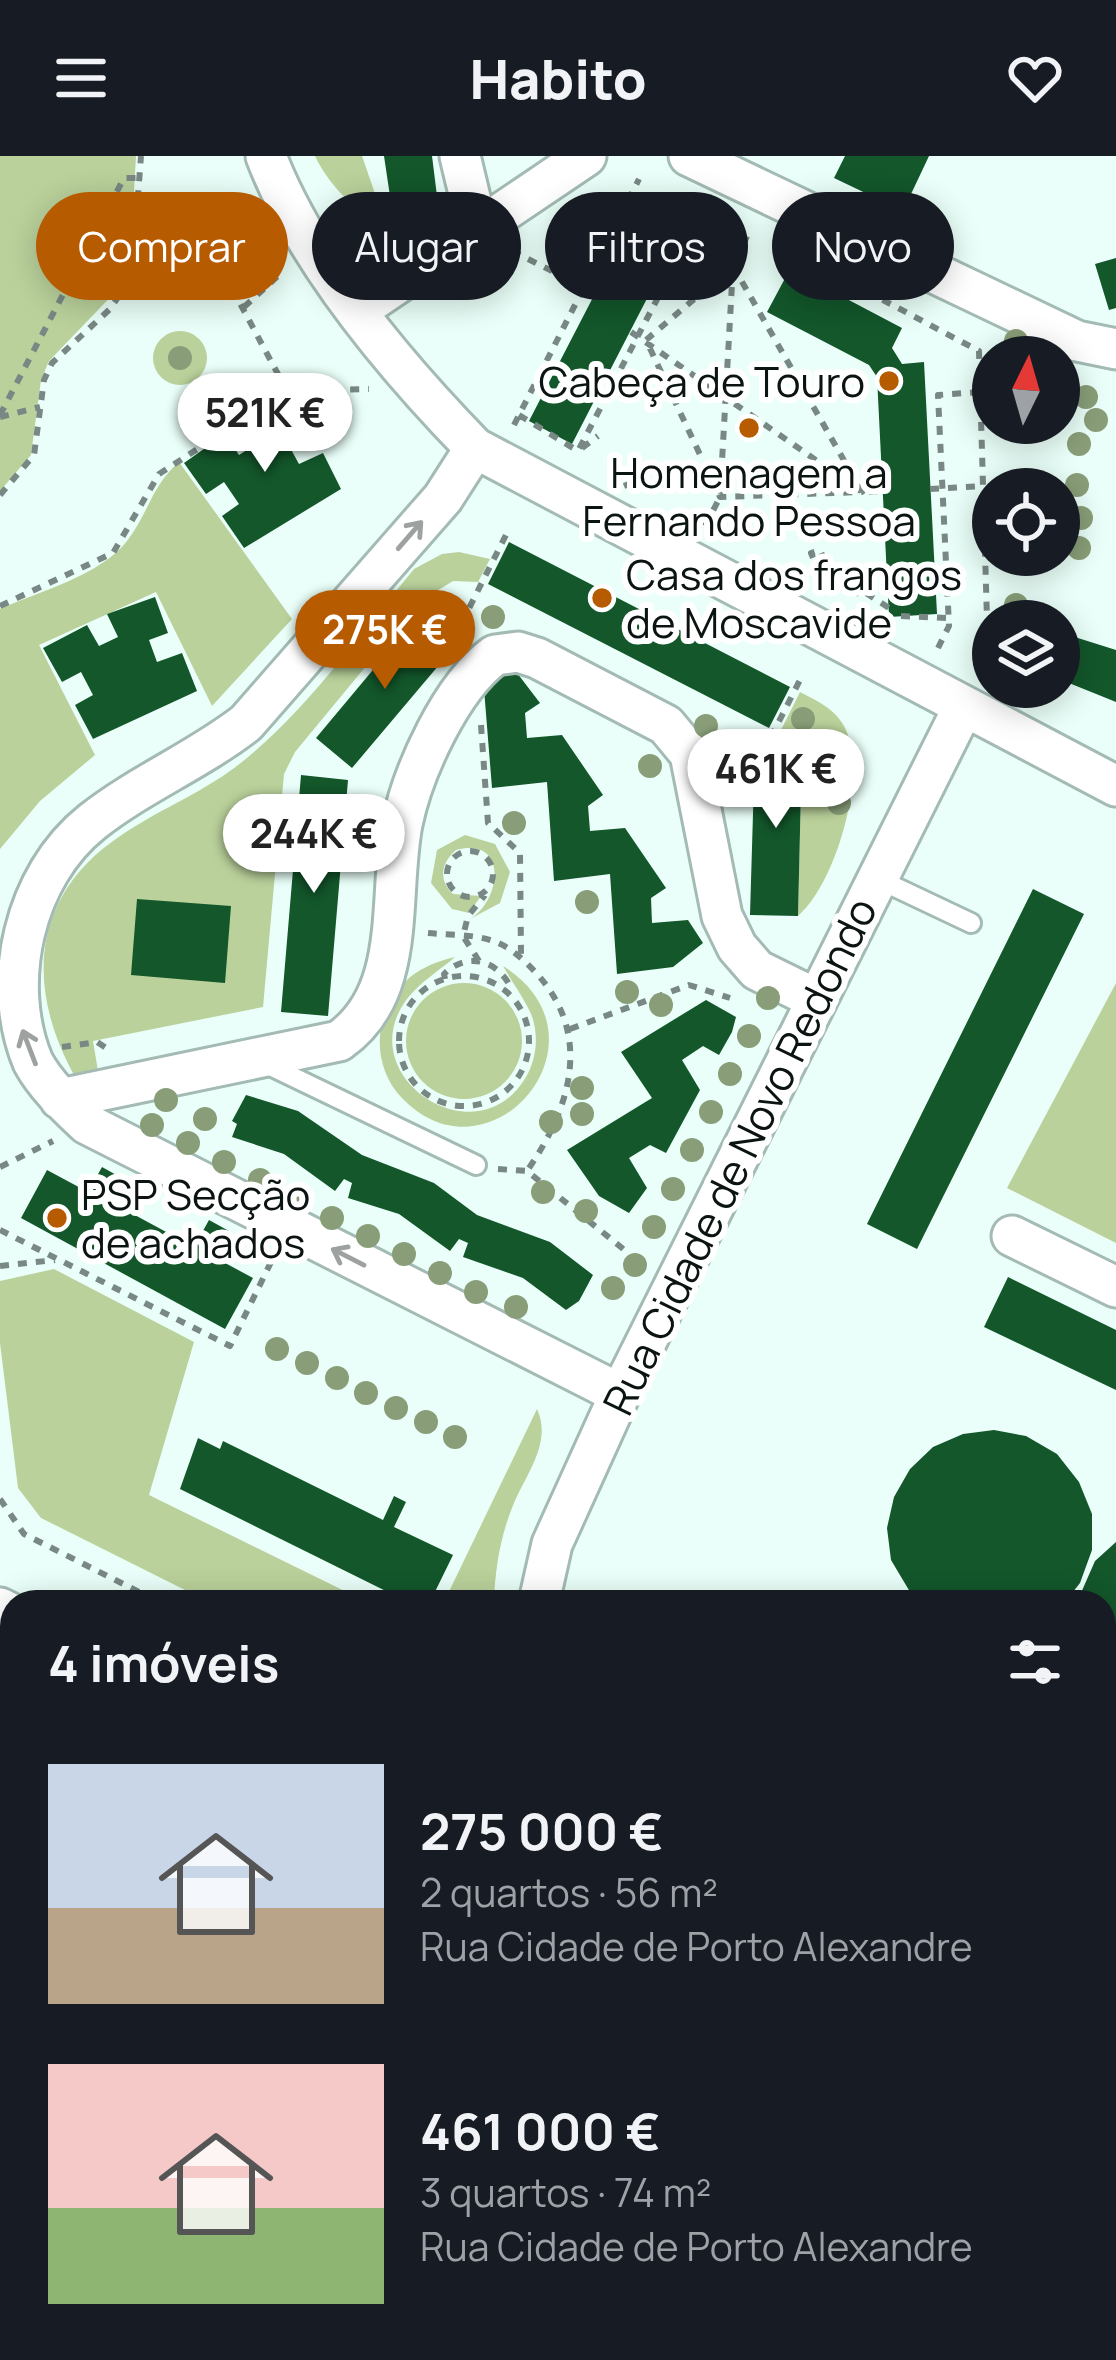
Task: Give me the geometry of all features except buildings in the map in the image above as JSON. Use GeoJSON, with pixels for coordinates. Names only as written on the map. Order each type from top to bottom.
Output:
{"type":"FeatureCollection","features":[{"type":"Feature","properties":{"kind":"street"},"geometry":{"type":"LineString","coordinates":[[266,156],[279,191],[358,310],[417,388],[475,448],[1116,786]]}},
{"type":"Feature","properties":{"kind":"street"},"geometry":{"type":"LineString","coordinates":[[460,156],[473,192]]}},
{"type":"Feature","properties":{"kind":"street"},"geometry":{"type":"LineString","coordinates":[[521,210],[586,156]]}},
{"type":"Feature","properties":{"kind":"street"},"geometry":{"type":"LineString","coordinates":[[689,156],[1077,341],[1116,349]]}},
{"type":"Feature","properties":{"kind":"street"},"geometry":{"type":"LineString","coordinates":[[358,310],[376,300]]}},
{"type":"Feature","properties":{"kind":"street"},"geometry":{"type":"LineString","coordinates":[[61,1118],[33,1062],[18,1018],[14,974],[21,933],[58,855],[90,823],[209,752],[246,723],[443,498],[475,448]]}},
{"type":"Feature","properties":{"kind":"street"},"geometry":{"type":"LineString","coordinates":[[61,1118],[254,1058],[339,1041],[369,1012],[394,931],[403,823],[449,705],[478,668],[495,655],[518,652],[666,725],[690,754],[722,916],[737,947],[757,970],[816,999]]}},
{"type":"Feature","properties":{"kind":"street","name":"Rua Cidade de Novo Redondo"},"geometry":{"type":"LineString","coordinates":[[541,1590],[552,1544],[620,1394],[964,706]]}},
{"type":"Feature","properties":{"kind":"street"},"geometry":{"type":"LineString","coordinates":[[61,1118],[87,1124],[620,1394]]}},
{"type":"Feature","properties":{"kind":"street"},"geometry":{"type":"LineString","coordinates":[[1012,1236],[1116,1287]]}},
{"type":"Feature","properties":{"kind":"street"},"geometry":{"type":"LineString","coordinates":[[552,1544],[561,1590]]}},
{"type":"Feature","properties":{"kind":"lane"},"geometry":{"type":"LineString","coordinates":[[877,878],[971,923]]}},
{"type":"Feature","properties":{"kind":"lane"},"geometry":{"type":"LineString","coordinates":[[254,1058],[476,1165]]}},
{"type":"Feature","properties":{"kind":"path"},"geometry":{"type":"LineString","coordinates":[[138,192],[141,156]]}},
{"type":"Feature","properties":{"kind":"path"},"geometry":{"type":"LineString","coordinates":[[0,416],[124,178],[139,178]]}},
{"type":"Feature","properties":{"kind":"path"},"geometry":{"type":"LineString","coordinates":[[632,192],[639,179]]}},
{"type":"Feature","properties":{"kind":"path"},"geometry":{"type":"LineString","coordinates":[[748,291],[862,492]]}},
{"type":"Feature","properties":{"kind":"path"},"geometry":{"type":"LineString","coordinates":[[0,495],[34,455],[52,363],[116,300]]}},
{"type":"Feature","properties":{"kind":"path"},"geometry":{"type":"LineString","coordinates":[[240,300],[287,391]]}},
{"type":"Feature","properties":{"kind":"path"},"geometry":{"type":"LineString","coordinates":[[244,307],[252,300]]}},
{"type":"Feature","properties":{"kind":"path"},"geometry":{"type":"LineString","coordinates":[[514,425],[578,300]]}},
{"type":"Feature","properties":{"kind":"path"},"geometry":{"type":"LineString","coordinates":[[578,451],[657,300]]}},
{"type":"Feature","properties":{"kind":"path"},"geometry":{"type":"LineString","coordinates":[[638,336],[687,300]]}},
{"type":"Feature","properties":{"kind":"path"},"geometry":{"type":"LineString","coordinates":[[705,526],[720,497],[732,300]]}},
{"type":"Feature","properties":{"kind":"path"},"geometry":{"type":"LineString","coordinates":[[883,300],[972,347]]}},
{"type":"Feature","properties":{"kind":"path"},"geometry":{"type":"LineString","coordinates":[[576,304],[587,309]]}},
{"type":"Feature","properties":{"kind":"path"},"geometry":{"type":"LineString","coordinates":[[638,336],[862,492]]}},
{"type":"Feature","properties":{"kind":"path"},"geometry":{"type":"LineString","coordinates":[[638,336],[720,497]]}},
{"type":"Feature","properties":{"kind":"path"},"geometry":{"type":"LineString","coordinates":[[0,606],[113,553],[159,474],[287,391],[369,389]]}},
{"type":"Feature","properties":{"kind":"path"},"geometry":{"type":"LineString","coordinates":[[938,648],[948,618],[938,395],[972,393]]}},
{"type":"Feature","properties":{"kind":"path"},"geometry":{"type":"LineString","coordinates":[[0,416],[40,407]]}},
{"type":"Feature","properties":{"kind":"path"},"geometry":{"type":"LineString","coordinates":[[519,416],[578,451]]}},
{"type":"Feature","properties":{"kind":"path"},"geometry":{"type":"LineString","coordinates":[[578,451],[598,436]]}},
{"type":"Feature","properties":{"kind":"path"},"geometry":{"type":"LineString","coordinates":[[623,487],[665,470]]}},
{"type":"Feature","properties":{"kind":"path"},"geometry":{"type":"LineString","coordinates":[[931,489],[972,487]]}},
{"type":"Feature","properties":{"kind":"path"},"geometry":{"type":"LineString","coordinates":[[720,497],[883,490]]}},
{"type":"Feature","properties":{"kind":"path"},"geometry":{"type":"LineString","coordinates":[[470,649],[456,634],[508,531]]}},
{"type":"Feature","properties":{"kind":"path"},"geometry":{"type":"LineString","coordinates":[[827,591],[811,553],[820,550],[833,580],[889,608]]}},
{"type":"Feature","properties":{"kind":"path"},"geometry":{"type":"LineString","coordinates":[[901,616],[948,618]]}},
{"type":"Feature","properties":{"kind":"path"},"geometry":{"type":"LineString","coordinates":[[719,778],[754,739],[772,733],[800,680]]}},
{"type":"Feature","properties":{"kind":"path"},"geometry":{"type":"LineString","coordinates":[[480,712],[488,823],[520,853],[521,957]]}},
{"type":"Feature","properties":{"kind":"path"},"geometry":{"type":"LineString","coordinates":[[479,961],[463,936],[468,916],[485,895],[494,882],[489,861],[470,850],[449,860],[446,881],[452,889],[485,895]]}},
{"type":"Feature","properties":{"kind":"path"},"geometry":{"type":"LineString","coordinates":[[426,933],[494,941],[521,957],[555,998],[570,1029],[572,1067],[564,1105],[527,1171]]}},
{"type":"Feature","properties":{"kind":"path"},"geometry":{"type":"LineString","coordinates":[[446,979],[444,974],[458,962],[479,961],[500,970],[510,986],[505,991]]}},
{"type":"Feature","properties":{"kind":"path"},"geometry":{"type":"LineString","coordinates":[[446,979],[484,979],[505,991],[524,1015],[529,1033],[523,1069],[513,1084],[482,1104],[445,1103],[414,1083],[400,1050],[405,1013],[430,986],[446,979]]}},
{"type":"Feature","properties":{"kind":"path"},"geometry":{"type":"LineString","coordinates":[[570,1029],[689,985],[734,999]]}},
{"type":"Feature","properties":{"kind":"path"},"geometry":{"type":"LineString","coordinates":[[53,1048],[97,1042],[106,1048]]}},
{"type":"Feature","properties":{"kind":"path"},"geometry":{"type":"LineString","coordinates":[[0,1167],[61,1118]]}},
{"type":"Feature","properties":{"kind":"path"},"geometry":{"type":"LineString","coordinates":[[502,1169],[527,1171],[627,1252]]}},
{"type":"Feature","properties":{"kind":"path"},"geometry":{"type":"LineString","coordinates":[[0,1230],[230,1346],[275,1254]]}},
{"type":"Feature","properties":{"kind":"path"},"geometry":{"type":"LineString","coordinates":[[0,1266],[58,1259]]}},
{"type":"Feature","properties":{"kind":"path"},"geometry":{"type":"LineString","coordinates":[[0,1499],[24,1534],[135,1590]]}},
{"type":"Feature","properties":{"kind":"green space"},"geometry":{"type":"Polygon","coordinates":[[[0,156],[136,156],[134,192],[36,192],[36,300],[108,300],[49,361],[41,380],[31,455],[0,491],[0,156]]]}},
{"type":"Feature","properties":{"kind":"green space"},"geometry":{"type":"Polygon","coordinates":[[[315,156],[362,156],[374,192],[340,192],[315,156]]]}},
{"type":"Feature","properties":{"kind":"green space"},"geometry":{"type":"Polygon","coordinates":[[[180,331],[199,339],[207,358],[199,377],[180,385],[161,377],[153,358],[161,339],[180,331]]]}},
{"type":"Feature","properties":{"kind":"green space"},"geometry":{"type":"Polygon","coordinates":[[[179,462],[292,619],[212,706],[156,592],[39,645],[95,755],[40,801],[0,849],[0,609],[85,573],[116,553],[162,480],[179,462]]]}},
{"type":"Feature","properties":{"kind":"green space"},"geometry":{"type":"Polygon","coordinates":[[[459,552],[490,559],[478,582],[453,581],[419,602],[295,752],[284,774],[263,1007],[93,1041],[98,1071],[74,1075],[48,1008],[44,975],[54,913],[70,884],[92,858],[123,834],[242,762],[311,695],[414,569],[442,554],[459,552]]]}},
{"type":"Feature","properties":{"kind":"green space"},"geometry":{"type":"Polygon","coordinates":[[[800,692],[840,720],[851,746],[853,770],[836,854],[825,879],[798,916],[802,748],[779,734],[800,692]]]}},
{"type":"Feature","properties":{"kind":"green space"},"geometry":{"type":"Polygon","coordinates":[[[465,835],[495,844],[510,872],[500,903],[470,919],[481,910],[493,885],[492,861],[485,852],[456,850],[445,866],[443,877],[453,894],[481,896],[469,913],[452,909],[431,883],[437,850],[465,835]]]}},
{"type":"Feature","properties":{"kind":"green space"},"geometry":{"type":"Polygon","coordinates":[[[455,957],[412,993],[393,1028],[394,1055],[406,1080],[426,1098],[452,1110],[479,1111],[504,1101],[526,1077],[535,1054],[534,1022],[503,966],[536,996],[548,1030],[545,1064],[528,1094],[503,1116],[470,1126],[435,1121],[401,1097],[389,1080],[380,1051],[383,1020],[401,986],[430,965],[455,957]]]}},
{"type":"Feature","properties":{"kind":"green space"},"geometry":{"type":"Polygon","coordinates":[[[464,983],[486,987],[505,1000],[518,1019],[522,1041],[518,1063],[505,1082],[486,1095],[464,1099],[442,1095],[423,1082],[410,1063],[406,1041],[410,1019],[423,1000],[442,987],[464,983]]]}},
{"type":"Feature","properties":{"kind":"green space"},"geometry":{"type":"Polygon","coordinates":[[[1116,983],[1116,1243],[1007,1188],[1116,983]]]}},
{"type":"Feature","properties":{"kind":"green space"},"geometry":{"type":"Polygon","coordinates":[[[54,1269],[194,1342],[149,1495],[343,1590],[185,1590],[41,1518],[18,1488],[0,1343],[0,1281],[54,1269]]]}},
{"type":"Feature","properties":{"kind":"green space"},"geometry":{"type":"Polygon","coordinates":[[[537,1409],[542,1435],[504,1531],[495,1590],[450,1590],[537,1409]]]}},
{"type":"Feature","properties":{"kind":"place","name":"Cabeça de Touro"},"geometry":{"type":"Point","coordinates":[889,381]}},
{"type":"Feature","properties":{"kind":"place","name":"Homenagem a Fernando Pessoa"},"geometry":{"type":"Point","coordinates":[749,428]}},
{"type":"Feature","properties":{"kind":"place","name":"Casa dos frangos de Moscavide"},"geometry":{"type":"Point","coordinates":[602,598]}},
{"type":"Feature","properties":{"kind":"place","name":"PSP Secção de achados"},"geometry":{"type":"Point","coordinates":[57,1218]}}]}
